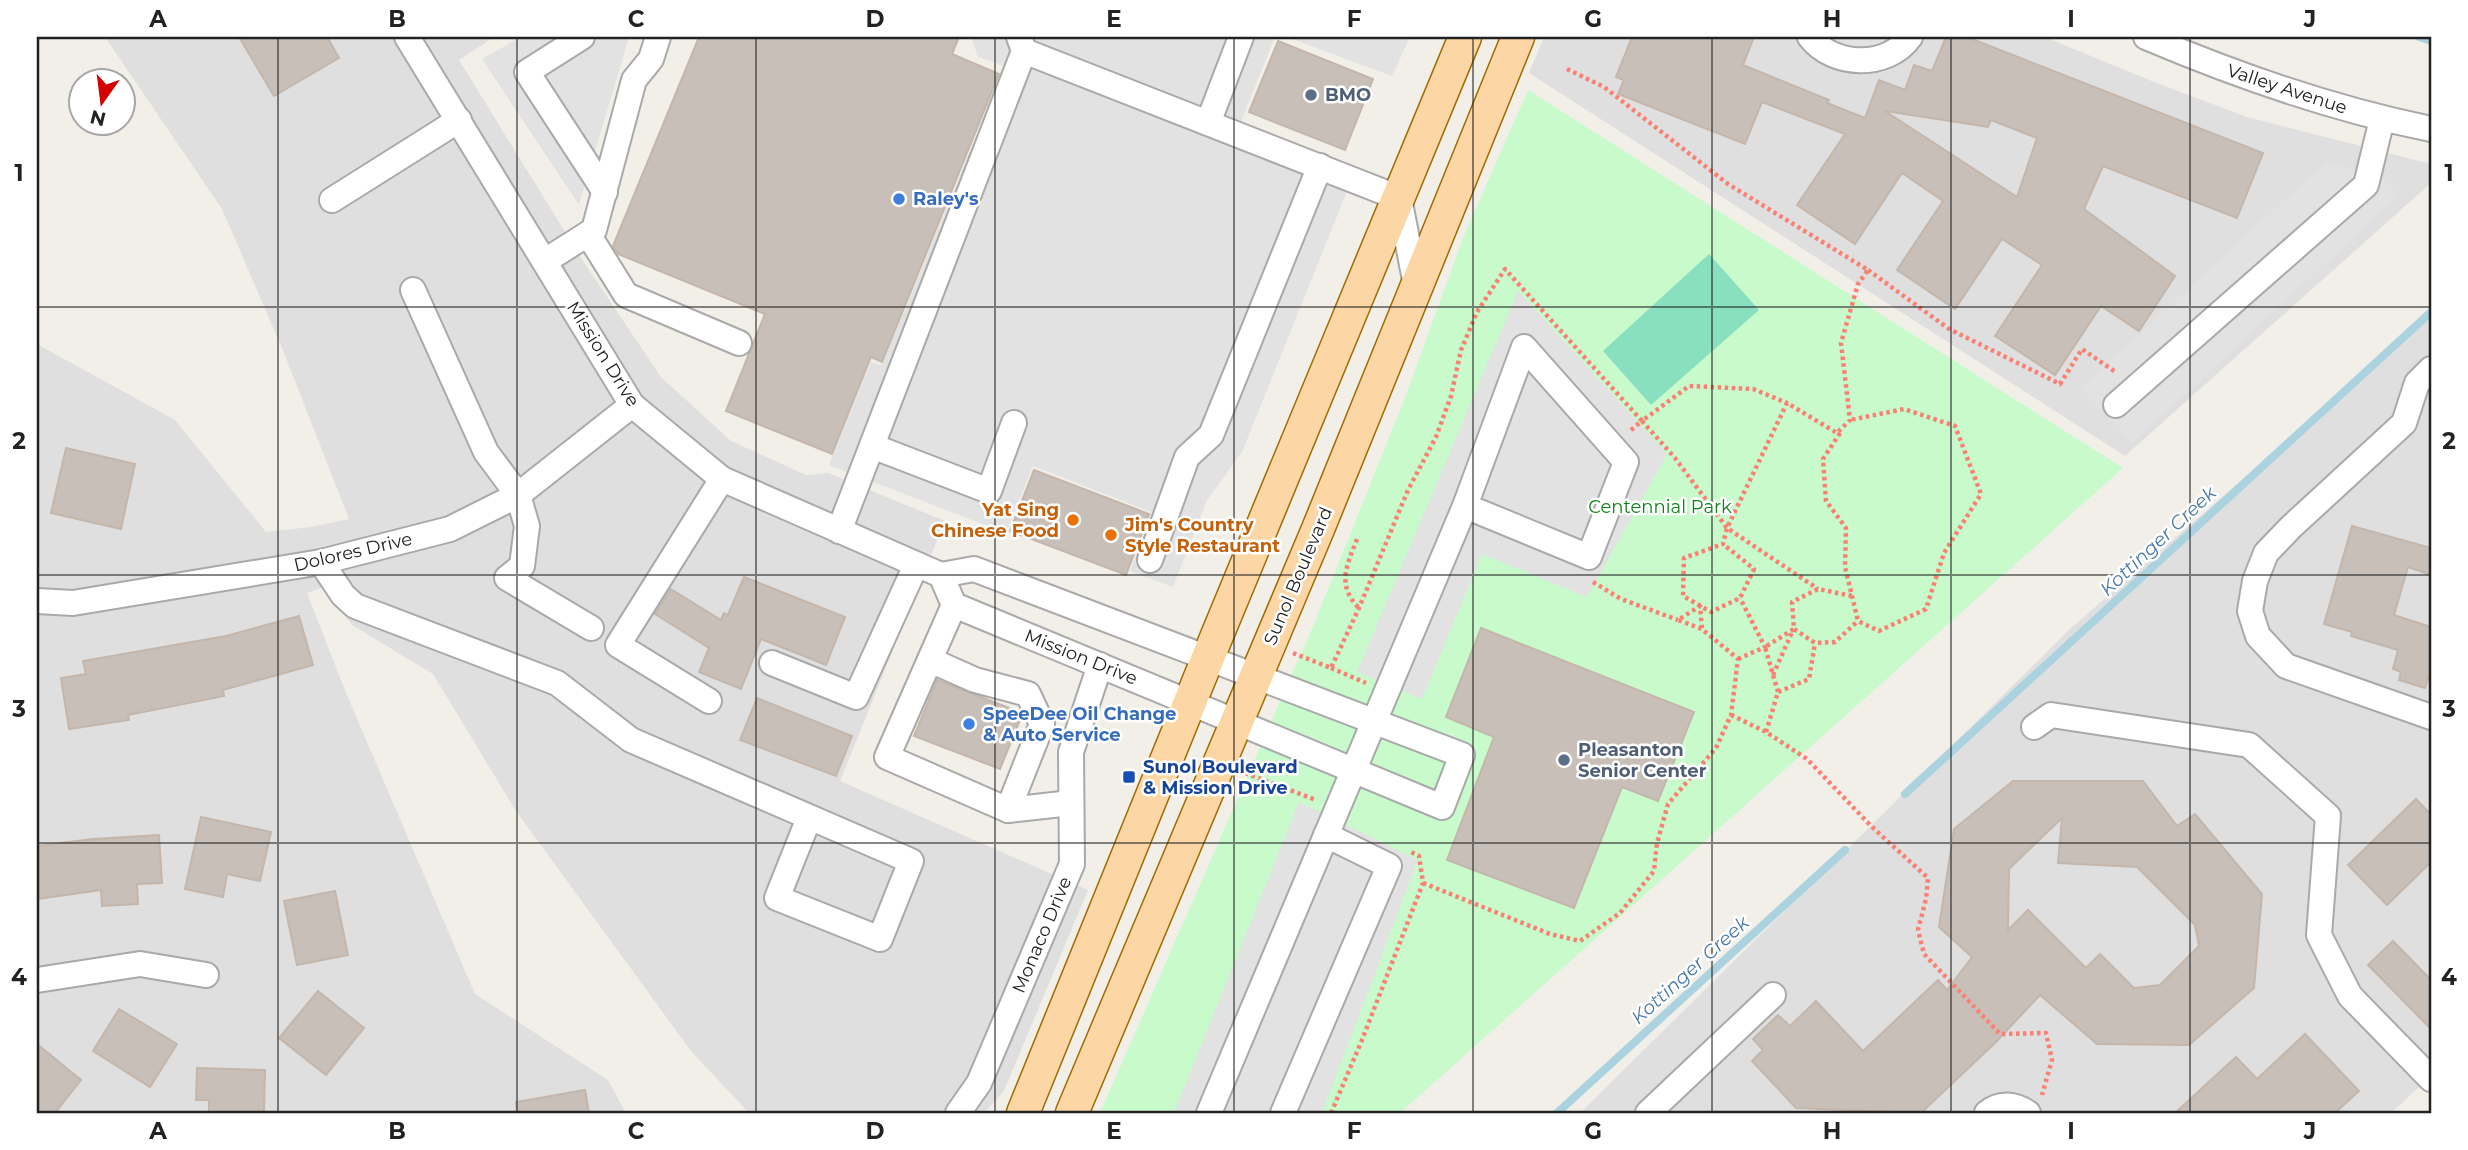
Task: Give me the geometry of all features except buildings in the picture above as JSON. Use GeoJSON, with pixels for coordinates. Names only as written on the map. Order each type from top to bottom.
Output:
{"type":"FeatureCollection","features":[{"type":"Feature","properties":{"kind":"main road"},"geometry":{"type":"LineString","coordinates":[[1023,1113],[1465,37]]}},
{"type":"Feature","properties":{"kind":"main road","name":"Sunol Boulevard"},"geometry":{"type":"LineString","coordinates":[[1072,1113],[1256,677],[1518,37]]}},
{"type":"Feature","properties":{"kind":"street","name":"Mission Drive"},"geometry":{"type":"LineString","coordinates":[[407,37],[632,405],[722,479],[941,575]]}},
{"type":"Feature","properties":{"kind":"street"},"geometry":{"type":"LineString","coordinates":[[582,37],[527,72],[605,191]]}},
{"type":"Feature","properties":{"kind":"street"},"geometry":{"type":"LineString","coordinates":[[545,261],[594,230],[634,80],[652,59],[659,37]]}},
{"type":"Feature","properties":{"kind":"street"},"geometry":{"type":"LineString","coordinates":[[1208,122],[1241,37]]}},
{"type":"Feature","properties":{"kind":"street"},"geometry":{"type":"LineString","coordinates":[[1810,37],[1837,57],[1861,61],[1885,56],[1906,43],[1910,37]]}},
{"type":"Feature","properties":{"kind":"street","name":"Valley Avenue"},"geometry":{"type":"LineString","coordinates":[[2146,37],[2283,91],[2382,120],[2431,130]]}},
{"type":"Feature","properties":{"kind":"street"},"geometry":{"type":"LineString","coordinates":[[839,531],[1022,44],[1399,198],[1416,285]]}},
{"type":"Feature","properties":{"kind":"street"},"geometry":{"type":"LineString","coordinates":[[332,200],[459,120]]}},
{"type":"Feature","properties":{"kind":"street"},"geometry":{"type":"LineString","coordinates":[[2116,405],[2366,185],[2382,120]]}},
{"type":"Feature","properties":{"kind":"street"},"geometry":{"type":"LineString","coordinates":[[1150,560],[1187,457],[1211,435],[1320,166]]}},
{"type":"Feature","properties":{"kind":"street"},"geometry":{"type":"LineString","coordinates":[[588,234],[626,295],[739,342]]}},
{"type":"Feature","properties":{"kind":"street"},"geometry":{"type":"LineString","coordinates":[[413,290],[486,452],[517,495],[527,526],[522,566],[507,578],[591,628]]}},
{"type":"Feature","properties":{"kind":"street"},"geometry":{"type":"LineString","coordinates":[[1209,1113],[1465,506],[1524,347],[1626,463],[1590,557],[1465,506]]}},
{"type":"Feature","properties":{"kind":"street"},"geometry":{"type":"LineString","coordinates":[[2431,369],[2417,383],[2404,423],[2266,553],[2255,581],[2250,611],[2258,636],[2286,666],[2431,717]]}},
{"type":"Feature","properties":{"kind":"street","name":"Dolores Drive"},"geometry":{"type":"LineString","coordinates":[[37,601],[73,603],[320,562],[450,529],[517,495],[632,405]]}},
{"type":"Feature","properties":{"kind":"street"},"geometry":{"type":"LineString","coordinates":[[872,446],[989,491],[1014,423]]}},
{"type":"Feature","properties":{"kind":"street"},"geometry":{"type":"LineString","coordinates":[[709,701],[618,645],[722,479]]}},
{"type":"Feature","properties":{"kind":"street"},"geometry":{"type":"LineString","coordinates":[[320,562],[343,596],[355,606],[557,683],[631,740],[911,861],[880,939],[777,898],[809,818]]}},
{"type":"Feature","properties":{"kind":"street"},"geometry":{"type":"LineString","coordinates":[[772,663],[856,697],[916,565]]}},
{"type":"Feature","properties":{"kind":"street"},"geometry":{"type":"LineString","coordinates":[[1071,803],[1008,810],[887,757],[954,605],[941,575],[974,569],[1373,722]]}},
{"type":"Feature","properties":{"kind":"street","name":"Mission Drive"},"geometry":{"type":"LineString","coordinates":[[954,605],[1442,807],[1462,755],[1373,722]]}},
{"type":"Feature","properties":{"kind":"street"},"geometry":{"type":"LineString","coordinates":[[930,660],[975,680],[1028,694],[1042,724],[1008,810]]}},
{"type":"Feature","properties":{"kind":"street","name":"Monaco Drive"},"geometry":{"type":"LineString","coordinates":[[958,1113],[979,1083],[1072,864],[1071,752],[1100,665]]}},
{"type":"Feature","properties":{"kind":"street"},"geometry":{"type":"LineString","coordinates":[[2034,727],[2051,715],[2249,745],[2328,816],[2319,935],[2350,996],[2431,1079]]}},
{"type":"Feature","properties":{"kind":"street"},"geometry":{"type":"LineString","coordinates":[[1283,1113],[1389,866],[1326,835]]}},
{"type":"Feature","properties":{"kind":"street"},"geometry":{"type":"LineString","coordinates":[[37,980],[140,964],[206,975]]}},
{"type":"Feature","properties":{"kind":"street"},"geometry":{"type":"LineString","coordinates":[[1648,1113],[1773,995]]}},
{"type":"Feature","properties":{"kind":"street"},"geometry":{"type":"LineString","coordinates":[[1987,1113],[2003,1105],[2015,1106],[2027,1112]]}},
{"type":"Feature","properties":{"kind":"path"},"geometry":{"type":"LineString","coordinates":[[1567,69],[1604,87],[1728,184],[1868,270],[1949,328],[2060,384],[2082,349],[2137,386]]}},
{"type":"Feature","properties":{"kind":"path"},"geometry":{"type":"LineString","coordinates":[[1292,661],[1293,653],[1331,668],[1408,490],[1436,437],[1451,396],[1461,350],[1477,312],[1505,269],[1675,458],[1727,528],[1818,589],[1852,596]]}},
{"type":"Feature","properties":{"kind":"path"},"geometry":{"type":"LineString","coordinates":[[1850,420],[1841,343],[1858,284],[1868,270]]}},
{"type":"Feature","properties":{"kind":"path"},"geometry":{"type":"LineString","coordinates":[[1611,446],[1689,386],[1753,389],[1787,403],[1837,433],[1850,420],[1904,408],[1955,426],[1981,494],[1944,553],[1926,608],[1879,631],[1858,621]]}},
{"type":"Feature","properties":{"kind":"path"},"geometry":{"type":"LineString","coordinates":[[1723,544],[1727,528],[1787,403]]}},
{"type":"Feature","properties":{"kind":"path"},"geometry":{"type":"LineString","coordinates":[[1844,425],[1823,459],[1826,501],[1846,528],[1845,567],[1858,621]]}},
{"type":"Feature","properties":{"kind":"path"},"geometry":{"type":"LineString","coordinates":[[1357,539],[1345,576],[1350,599],[1359,608]]}},
{"type":"Feature","properties":{"kind":"path"},"geometry":{"type":"LineString","coordinates":[[1723,544],[1754,569],[1740,598],[1711,612],[1683,596],[1684,558],[1723,544]]}},
{"type":"Feature","properties":{"kind":"path"},"geometry":{"type":"LineString","coordinates":[[1590,557],[1590,580],[1620,599],[1702,629],[1738,659]]}},
{"type":"Feature","properties":{"kind":"path"},"geometry":{"type":"LineString","coordinates":[[1773,675],[1794,629],[1792,602],[1818,589]]}},
{"type":"Feature","properties":{"kind":"path"},"geometry":{"type":"LineString","coordinates":[[1740,598],[1765,647],[1778,692],[1766,732]]}},
{"type":"Feature","properties":{"kind":"path"},"geometry":{"type":"LineString","coordinates":[[1678,620],[1700,606]]}},
{"type":"Feature","properties":{"kind":"path"},"geometry":{"type":"LineString","coordinates":[[1700,606],[1702,629]]}},
{"type":"Feature","properties":{"kind":"path"},"geometry":{"type":"LineString","coordinates":[[1794,629],[1815,643],[1835,642],[1858,621]]}},
{"type":"Feature","properties":{"kind":"path"},"geometry":{"type":"LineString","coordinates":[[1738,659],[1765,647],[1794,629]]}},
{"type":"Feature","properties":{"kind":"path"},"geometry":{"type":"LineString","coordinates":[[1778,692],[1810,679],[1815,643]]}},
{"type":"Feature","properties":{"kind":"path"},"geometry":{"type":"LineString","coordinates":[[1331,1113],[1423,883],[1550,934],[1580,941],[1620,913],[1654,871],[1657,843],[1668,804],[1716,748],[1731,715],[1738,659]]}},
{"type":"Feature","properties":{"kind":"path"},"geometry":{"type":"LineString","coordinates":[[1731,715],[1766,732],[1807,759],[1871,826],[1927,878],[1926,900],[1917,930],[1924,954],[2000,1034],[2046,1033],[2052,1059],[2043,1094],[2027,1112]]}},
{"type":"Feature","properties":{"kind":"shaded area"},"geometry":{"type":"Polygon","coordinates":[[[105,37],[494,37],[459,60],[581,258],[661,377],[731,441],[806,475],[828,473],[945,521],[840,781],[1088,890],[1004,1091],[984,1113],[749,1113],[691,1051],[516,811],[433,674],[352,625],[324,587],[307,593],[346,693],[475,994],[608,1080],[626,1113],[37,1113],[37,344],[175,420],[266,532],[349,519],[282,348],[222,209],[136,83],[136,66],[125,66],[105,37]]]}},
{"type":"Feature","properties":{"kind":"shaded area"},"geometry":{"type":"Polygon","coordinates":[[[521,37],[629,37],[579,205],[482,59],[521,37]]]}},
{"type":"Feature","properties":{"kind":"shaded area"},"geometry":{"type":"Polygon","coordinates":[[[971,37],[1275,37],[1238,129],[1354,174],[1242,452],[1207,500],[1173,587],[1130,571],[1151,512],[1033,466],[1006,533],[829,465],[871,362],[882,365],[1005,66],[978,57],[971,37]]]}},
{"type":"Feature","properties":{"kind":"shaded area"},"geometry":{"type":"Polygon","coordinates":[[[1287,37],[1410,37],[1392,76],[1287,37]]]}},
{"type":"Feature","properties":{"kind":"shaded area"},"geometry":{"type":"Polygon","coordinates":[[[1544,37],[2045,37],[2247,117],[2431,164],[2431,183],[2125,456],[1529,73],[1544,37]]]}},
{"type":"Feature","properties":{"kind":"shaded area"},"geometry":{"type":"Polygon","coordinates":[[[1794,37],[1926,37],[1912,55],[1886,71],[1861,74],[1832,70],[1808,55],[1794,37]]]}},
{"type":"Feature","properties":{"kind":"shaded area"},"geometry":{"type":"Polygon","coordinates":[[[2326,162],[2385,181],[2399,195],[2133,442],[2080,388],[2326,162]]]}},
{"type":"Feature","properties":{"kind":"shaded area"},"geometry":{"type":"Polygon","coordinates":[[[1518,291],[1667,454],[1587,597],[1482,554],[1422,699],[1357,672],[1518,291]]]}},
{"type":"Feature","properties":{"kind":"shaded area"},"geometry":{"type":"Polygon","coordinates":[[[2431,316],[2431,1076],[2391,1113],[1580,1113],[2071,628],[2431,316]]]}},
{"type":"Feature","properties":{"kind":"shaded area"},"geometry":{"type":"Polygon","coordinates":[[[1299,802],[1418,860],[1322,1113],[1174,1113],[1299,802]]]}},
{"type":"Feature","properties":{"kind":"green space","name":"Centennial Park"},"geometry":{"type":"Polygon","coordinates":[[[1528,90],[2123,468],[1400,1113],[1100,1113],[1314,624],[1406,395],[1463,238],[1528,90]]]}},
{"type":"Feature","properties":{"kind":"green space"},"geometry":{"type":"Polygon","coordinates":[[[1709,254],[1759,310],[1651,405],[1603,351],[1709,254]]]}},
{"type":"Feature","properties":{"kind":"waterway"},"geometry":{"type":"LineString","coordinates":[[2419,37],[2431,41]]}},
{"type":"Feature","properties":{"kind":"waterway","name":"Kottinger Creek"},"geometry":{"type":"LineString","coordinates":[[1905,794],[2431,312]]}},
{"type":"Feature","properties":{"kind":"waterway","name":"Kottinger Creek"},"geometry":{"type":"LineString","coordinates":[[1557,1113],[1845,850]]}},
{"type":"Feature","properties":{"kind":"place","name":"BMO"},"geometry":{"type":"Point","coordinates":[1311,95]}},
{"type":"Feature","properties":{"kind":"place","name":"Raley's"},"geometry":{"type":"Point","coordinates":[899,199]}},
{"type":"Feature","properties":{"kind":"place","name":"Yat Sing Chinese Food"},"geometry":{"type":"Point","coordinates":[1073,520]}},
{"type":"Feature","properties":{"kind":"place","name":"Jim's Country Style Restaurant"},"geometry":{"type":"Point","coordinates":[1111,535]}},
{"type":"Feature","properties":{"kind":"place","name":"SpeeDee Oil Change & Auto Service"},"geometry":{"type":"Point","coordinates":[969,724]}},
{"type":"Feature","properties":{"kind":"place","name":"Pleasanton Senior Center"},"geometry":{"type":"Point","coordinates":[1564,760]}},
{"type":"Feature","properties":{"kind":"place","name":"Sunol Boulevard & Mission Drive"},"geometry":{"type":"Point","coordinates":[1129,777]}}]}
